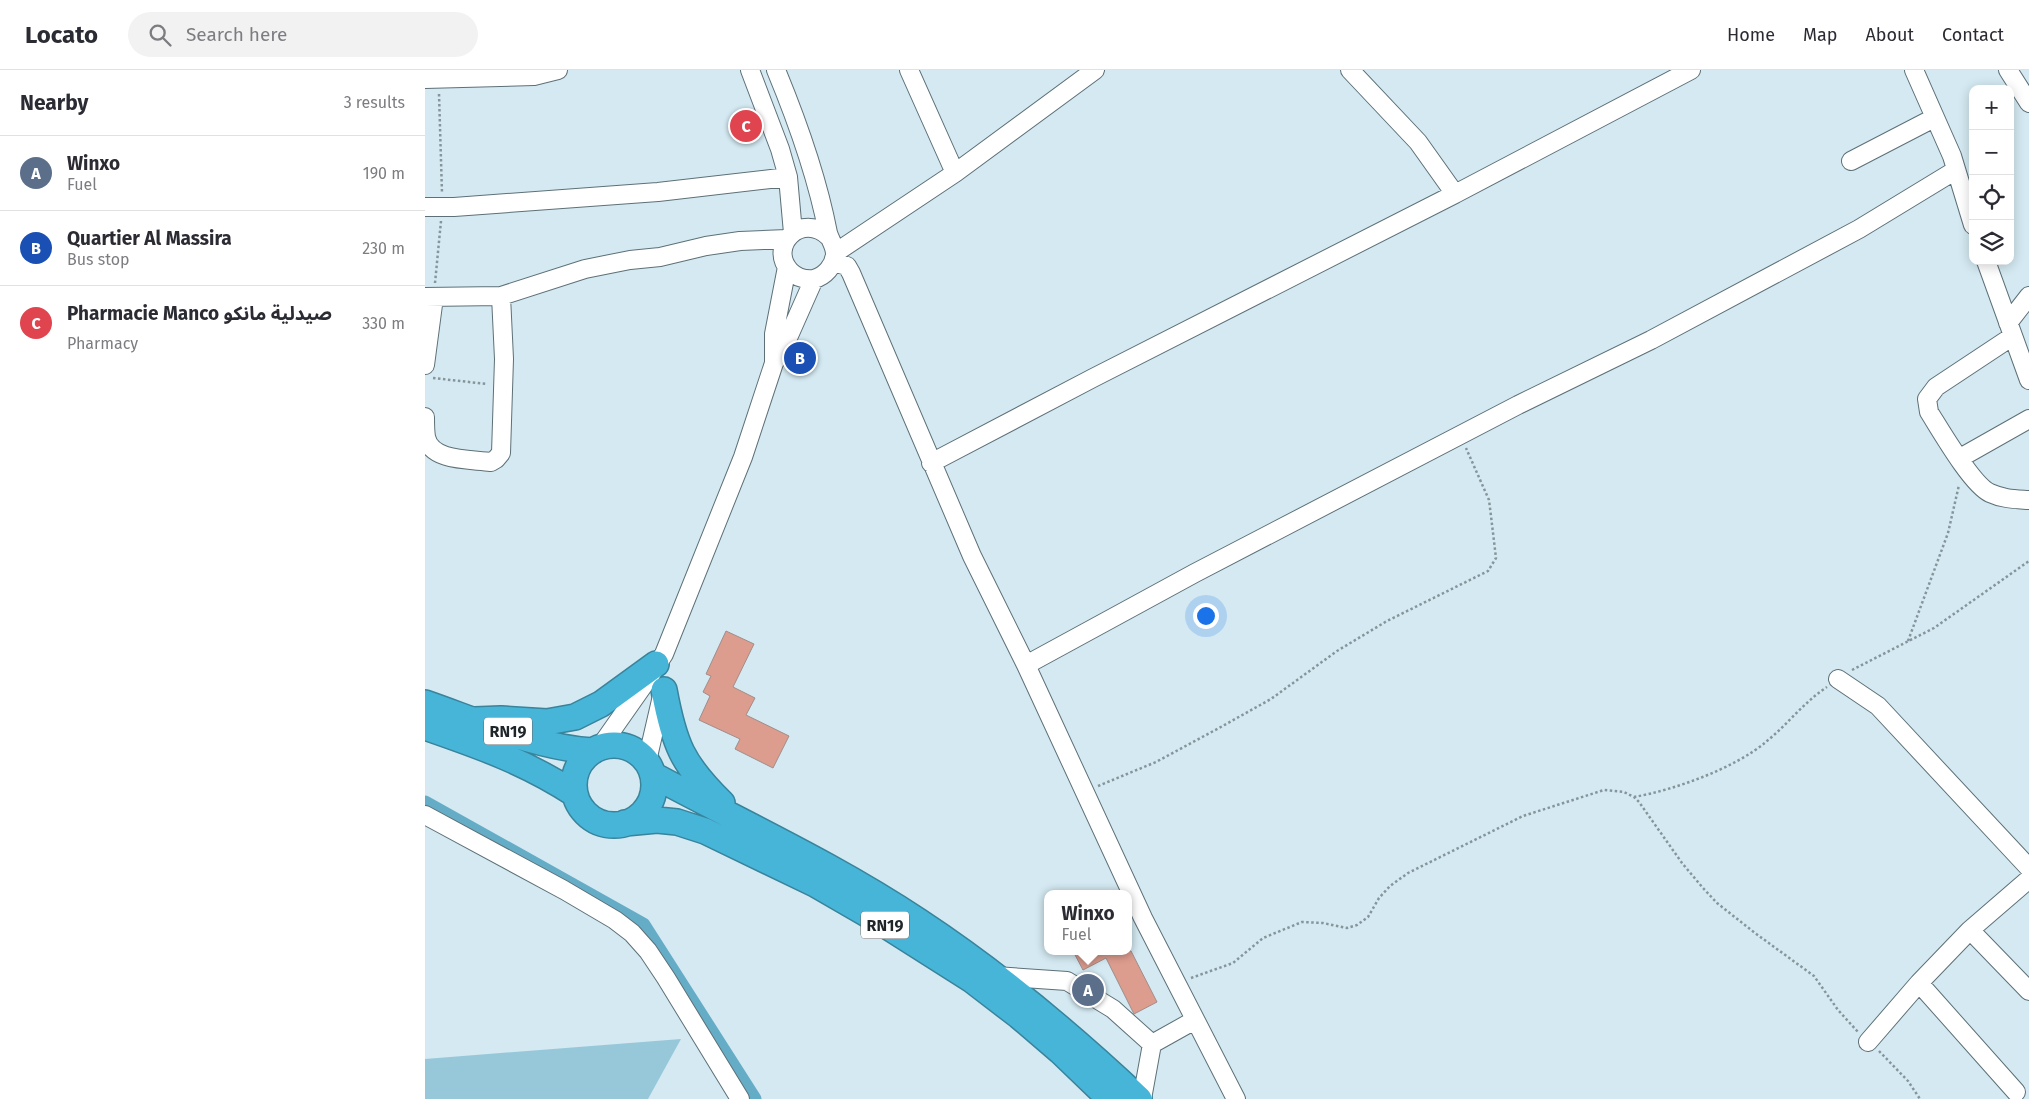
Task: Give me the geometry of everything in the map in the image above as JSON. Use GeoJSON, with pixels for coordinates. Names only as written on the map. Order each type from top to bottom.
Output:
{"type":"FeatureCollection","features":[{"type":"Feature","properties":{"kind":"highway"},"geometry":{"type":"LineString","coordinates":[[475,720],[501,719],[547,722],[575,717],[601,704],[660,659]]}},
{"type":"Feature","properties":{"kind":"highway"},"geometry":{"type":"LineString","coordinates":[[664,690],[673,732],[690,768],[700,781],[738,819]]}},
{"type":"Feature","properties":{"kind":"highway","name":"RN19"},"geometry":{"type":"LineString","coordinates":[[425,703],[528,738],[576,750],[597,749],[613,745],[626,746],[638,752],[650,768],[738,819],[836,872],[917,920],[995,976],[1074,1040],[1140,1099]]}},
{"type":"Feature","properties":{"kind":"highway","name":"RN19"},"geometry":{"type":"LineString","coordinates":[[425,727],[494,751],[541,772],[575,794],[580,806],[588,816],[600,822],[613,825],[657,820],[677,822],[705,832],[815,884],[879,921],[972,980],[1060,1051],[1110,1099]]}},
{"type":"Feature","properties":{"kind":"highway"},"geometry":{"type":"LineString","coordinates":[[575,794],[576,774],[580,765],[597,749]]}},
{"type":"Feature","properties":{"kind":"highway"},"geometry":{"type":"LineString","coordinates":[[625,824],[637,818],[646,810],[653,793],[650,768]]}},
{"type":"Feature","properties":{"kind":"street"},"geometry":{"type":"LineString","coordinates":[[434,76],[495,73],[542,75],[557,70]]}},
{"type":"Feature","properties":{"kind":"street"},"geometry":{"type":"LineString","coordinates":[[750,70],[780,149],[788,177],[790,236],[783,253],[787,267],[774,334],[774,363]]}},
{"type":"Feature","properties":{"kind":"street"},"geometry":{"type":"LineString","coordinates":[[776,70],[802,133],[822,202],[832,250],[829,270],[822,276],[814,279],[798,277],[787,267]]}},
{"type":"Feature","properties":{"kind":"street"},"geometry":{"type":"LineString","coordinates":[[909,70],[955,173]]}},
{"type":"Feature","properties":{"kind":"street"},"geometry":{"type":"LineString","coordinates":[[832,250],[955,173],[1095,70]]}},
{"type":"Feature","properties":{"kind":"street"},"geometry":{"type":"LineString","coordinates":[[1350,70],[1418,142],[1455,194]]}},
{"type":"Feature","properties":{"kind":"street"},"geometry":{"type":"LineString","coordinates":[[931,462],[1455,194],[1580,126],[1691,70]]}},
{"type":"Feature","properties":{"kind":"street"},"geometry":{"type":"LineString","coordinates":[[1914,70],[1952,156],[1971,220]]}},
{"type":"Feature","properties":{"kind":"street"},"geometry":{"type":"LineString","coordinates":[[2008,70],[2029,103]]}},
{"type":"Feature","properties":{"kind":"street"},"geometry":{"type":"LineString","coordinates":[[1851,161],[1934,118]]}},
{"type":"Feature","properties":{"kind":"street"},"geometry":{"type":"LineString","coordinates":[[1026,665],[1195,573],[1606,363],[1799,261],[1859,229],[1956,170]]}},
{"type":"Feature","properties":{"kind":"street"},"geometry":{"type":"LineString","coordinates":[[434,207],[658,192],[788,177]]}},
{"type":"Feature","properties":{"kind":"street"},"geometry":{"type":"LineString","coordinates":[[425,365],[429,297],[481,298],[501,296],[585,269],[660,257],[731,242],[790,236],[808,227],[823,231],[832,250],[851,273],[972,556],[1026,665],[1130,890]]}},
{"type":"Feature","properties":{"kind":"street"},"geometry":{"type":"LineString","coordinates":[[1987,265],[2029,380]]}},
{"type":"Feature","properties":{"kind":"street"},"geometry":{"type":"LineString","coordinates":[[597,749],[660,659],[743,457],[774,363],[787,340],[814,279]]}},
{"type":"Feature","properties":{"kind":"street"},"geometry":{"type":"LineString","coordinates":[[425,417],[425,437],[435,452],[491,462],[501,453],[504,385],[501,296]]}},
{"type":"Feature","properties":{"kind":"street"},"geometry":{"type":"LineString","coordinates":[[2029,296],[2010,330],[1936,388],[1927,399],[1929,412],[1976,481],[1989,493],[2005,499],[2029,500]]}},
{"type":"Feature","properties":{"kind":"street"},"geometry":{"type":"LineString","coordinates":[[1962,461],[2029,419]]}},
{"type":"Feature","properties":{"kind":"street"},"geometry":{"type":"LineString","coordinates":[[650,768],[664,690],[660,659]]}},
{"type":"Feature","properties":{"kind":"street"},"geometry":{"type":"LineString","coordinates":[[1838,679],[1878,706],[2029,868]]}},
{"type":"Feature","properties":{"kind":"street"},"geometry":{"type":"LineString","coordinates":[[425,815],[573,895],[615,920],[631,932],[648,951],[666,978],[740,1099]]}},
{"type":"Feature","properties":{"kind":"street"},"geometry":{"type":"LineString","coordinates":[[1868,1042],[1919,983],[1970,930],[2029,879]]}},
{"type":"Feature","properties":{"kind":"street"},"geometry":{"type":"LineString","coordinates":[[1132,894],[1236,1099]]}},
{"type":"Feature","properties":{"kind":"street"},"geometry":{"type":"LineString","coordinates":[[1970,930],[2029,991]]}},
{"type":"Feature","properties":{"kind":"street"},"geometry":{"type":"LineString","coordinates":[[995,976],[1067,981],[1113,1008],[1152,1044]]}},
{"type":"Feature","properties":{"kind":"street"},"geometry":{"type":"LineString","coordinates":[[1919,983],[2018,1091]]}},
{"type":"Feature","properties":{"kind":"street"},"geometry":{"type":"LineString","coordinates":[[1140,1099],[1152,1044],[1195,1020]]}},
{"type":"Feature","properties":{"kind":"path"},"geometry":{"type":"LineString","coordinates":[[429,297],[434,207],[434,76]]}},
{"type":"Feature","properties":{"kind":"path"},"geometry":{"type":"LineString","coordinates":[[425,377],[504,385]]}},
{"type":"Feature","properties":{"kind":"path"},"geometry":{"type":"LineString","coordinates":[[1085,792],[1156,762],[1211,732],[1271,699],[1337,651],[1387,621],[1488,571],[1495,562],[1496,552],[1489,500],[1460,436]]}},
{"type":"Feature","properties":{"kind":"path"},"geometry":{"type":"LineString","coordinates":[[1907,642],[1948,533],[1962,461]]}},
{"type":"Feature","properties":{"kind":"path"},"geometry":{"type":"LineString","coordinates":[[1177,985],[1204,972],[1233,963],[1263,938],[1302,922],[1323,923],[1347,928],[1357,925],[1368,917],[1379,898],[1408,873],[1523,816],[1594,792],[1616,790],[1634,796],[1682,863],[1717,903],[1814,976],[1838,1010],[1908,1081],[1920,1099]]}},
{"type":"Feature","properties":{"kind":"shaded area"},"geometry":{"type":"Polygon","coordinates":[[[681,1039],[648,1099],[425,1099],[425,1059],[681,1039]]]}},
{"type":"Feature","properties":{"kind":"building"},"geometry":{"type":"Polygon","coordinates":[[[726,631],[754,644],[733,687],[755,698],[746,715],[789,736],[773,768],[735,749],[740,739],[699,720],[710,696],[703,692],[711,676],[706,674],[726,631]]]}},
{"type":"Feature","properties":{"kind":"building"},"geometry":{"type":"Polygon","coordinates":[[[1132,953],[1157,1002],[1134,1014],[1106,958],[1083,970],[1075,955],[1132,955],[1132,953]]]}},
{"type":"Feature","properties":{"kind":"waterway"},"geometry":{"type":"LineString","coordinates":[[425,803],[643,925],[754,1099]]}},
{"type":"Feature","properties":{"kind":"place","name":"Pharmacie Manco صيدلية مانكو"},"geometry":{"type":"Point","coordinates":[746,126]}},
{"type":"Feature","properties":{"kind":"place","name":"Quartier Al Massira"},"geometry":{"type":"Point","coordinates":[800,358]}},
{"type":"Feature","properties":{"kind":"place","name":"Winxo"},"geometry":{"type":"Point","coordinates":[1088,990]}}]}
